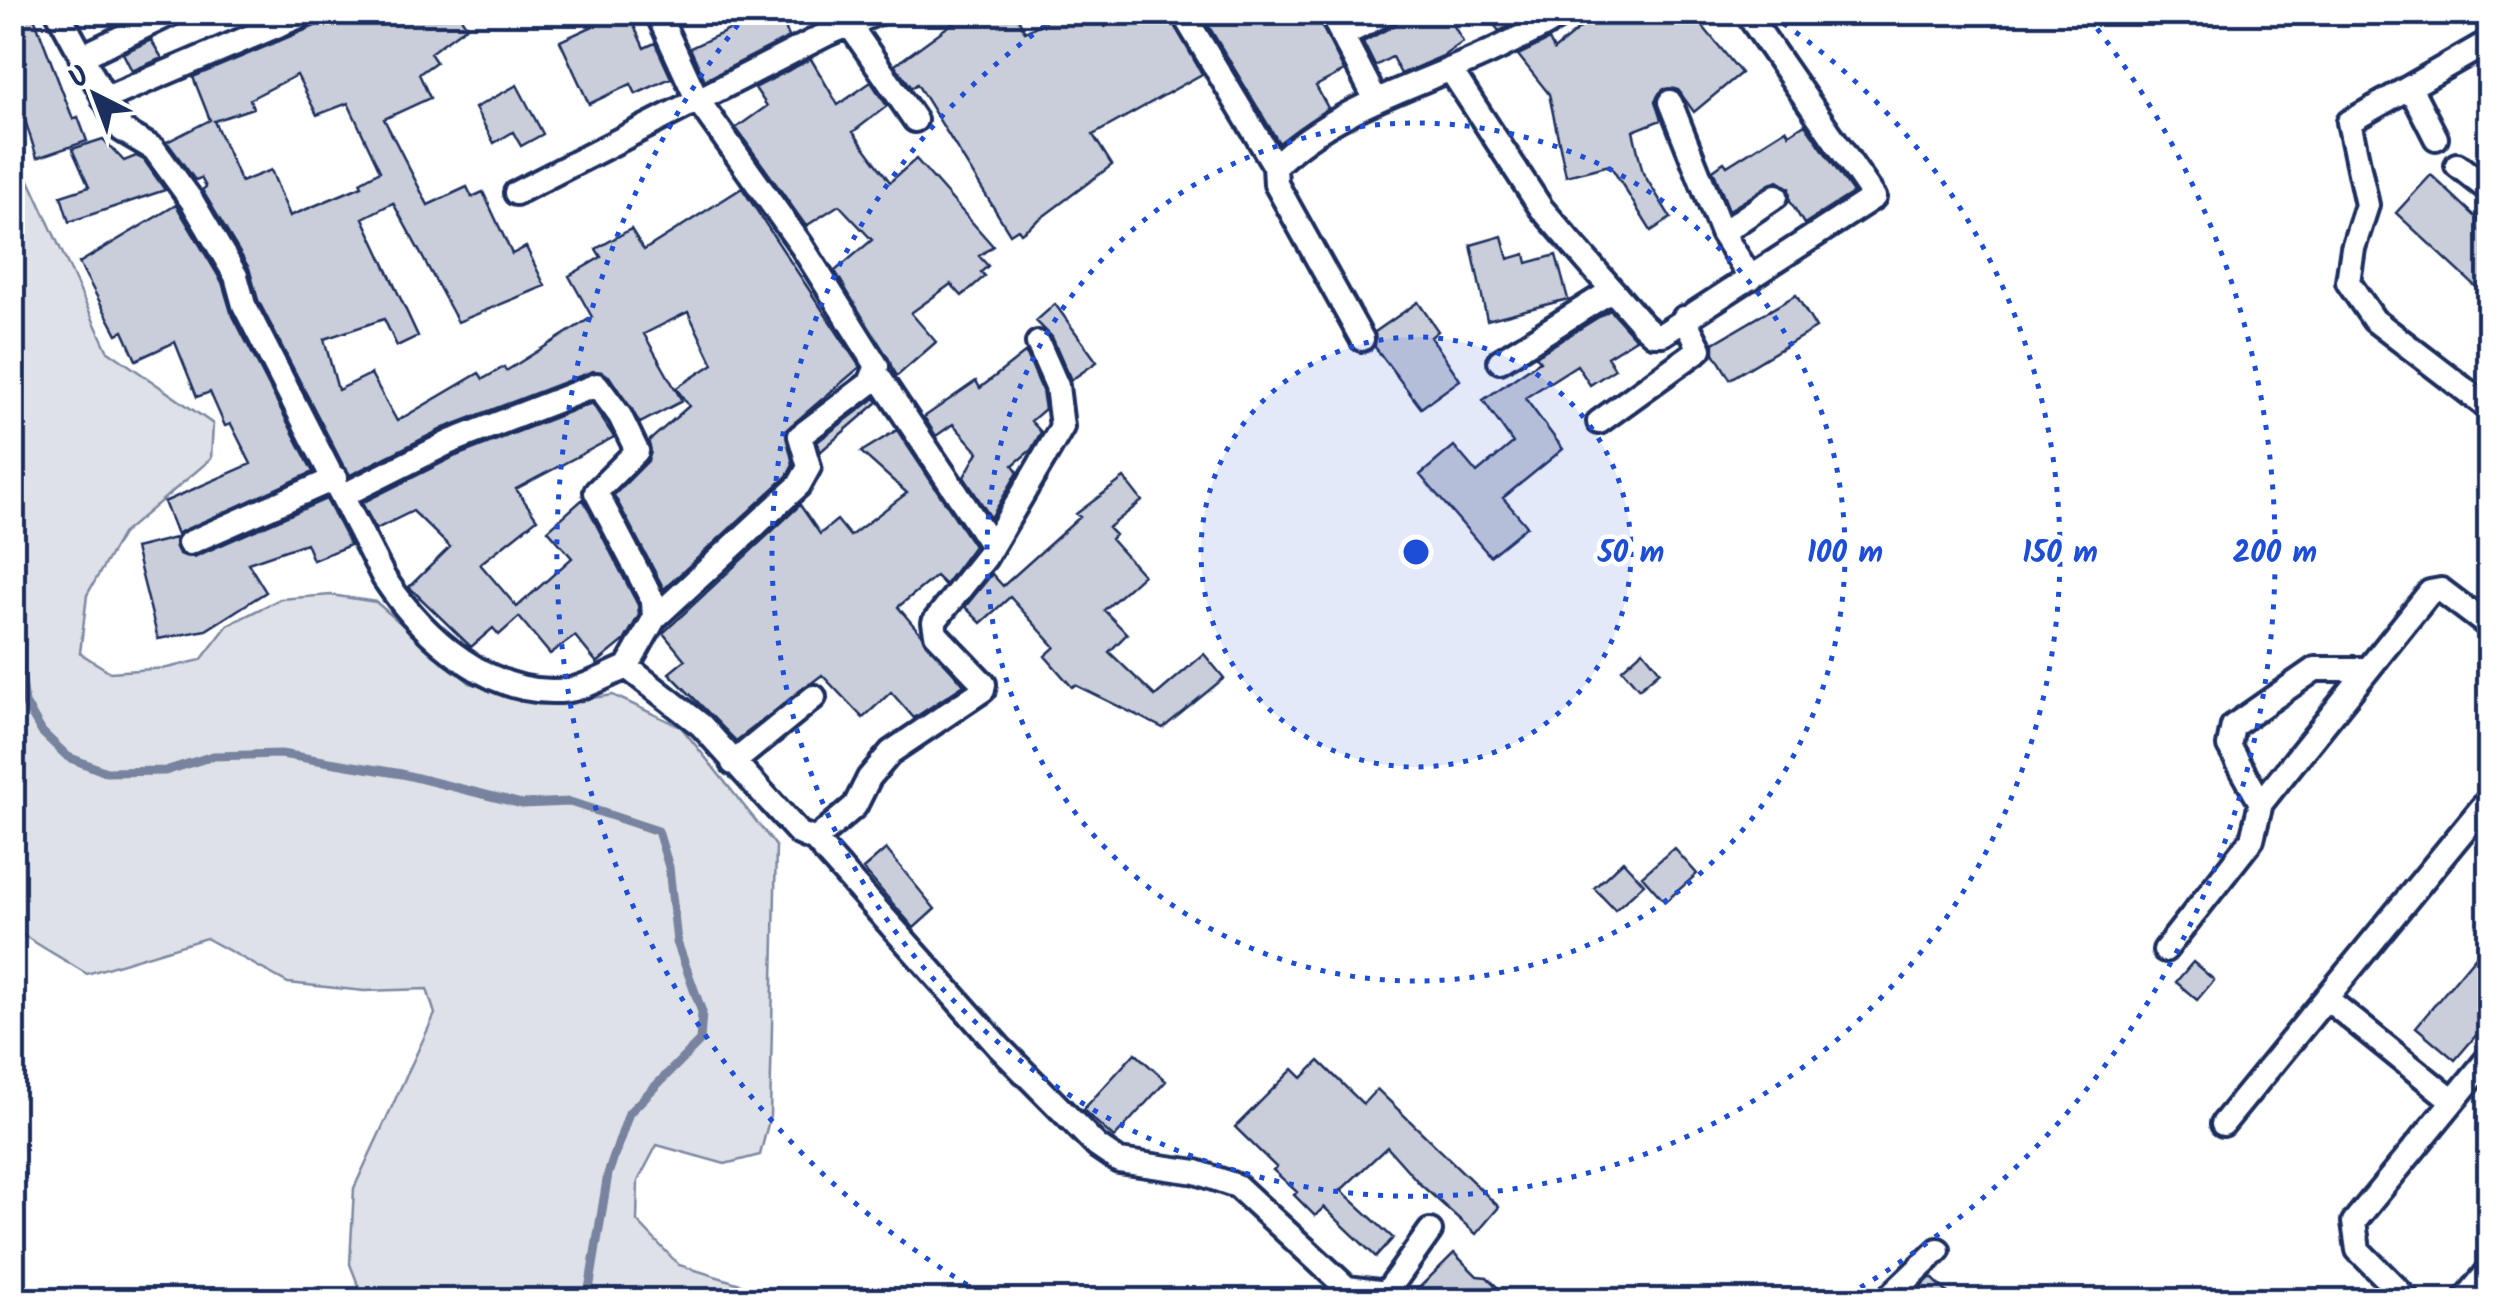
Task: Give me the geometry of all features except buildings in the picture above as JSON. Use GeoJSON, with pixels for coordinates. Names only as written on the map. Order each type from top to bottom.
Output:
{"type":"FeatureCollection","features":[{"type":"Feature","properties":{"kind":"street"},"geometry":{"type":"LineString","coordinates":[[58,12],[122,130],[154,149],[192,201],[236,276],[244,305],[393,591],[468,664],[502,682],[535,689],[571,690],[627,668],[654,619],[799,486],[809,467],[800,436],[877,374]]}},
{"type":"Feature","properties":{"kind":"street"},"geometry":{"type":"LineString","coordinates":[[81,57],[174,12]]}},
{"type":"Feature","properties":{"kind":"street"},"geometry":{"type":"LineString","coordinates":[[104,98],[308,12]]}},
{"type":"Feature","properties":{"kind":"street"},"geometry":{"type":"LineString","coordinates":[[657,12],[697,99],[801,245],[874,358],[877,374],[992,546]]}},
{"type":"Feature","properties":{"kind":"street"},"geometry":{"type":"LineString","coordinates":[[516,192],[697,99],[880,12]]}},
{"type":"Feature","properties":{"kind":"street"},"geometry":{"type":"LineString","coordinates":[[1182,12],[1275,166],[1276,184],[1362,339]]}},
{"type":"Feature","properties":{"kind":"street"},"geometry":{"type":"LineString","coordinates":[[1330,12],[1376,100]]}},
{"type":"Feature","properties":{"kind":"street"},"geometry":{"type":"LineString","coordinates":[[1342,36],[1387,12]]}},
{"type":"Feature","properties":{"kind":"street"},"geometry":{"type":"LineString","coordinates":[[1452,72],[1541,208],[1653,334],[1662,334],[1870,203],[1874,192],[1746,12]]}},
{"type":"Feature","properties":{"kind":"street"},"geometry":{"type":"LineString","coordinates":[[1275,166],[1305,137],[1376,100],[1452,72],[1555,15]]}},
{"type":"Feature","properties":{"kind":"street"},"geometry":{"type":"LineString","coordinates":[[849,24],[915,120]]}},
{"type":"Feature","properties":{"kind":"street"},"geometry":{"type":"LineString","coordinates":[[2490,41],[2349,122],[2368,206],[2353,248],[2348,282],[2374,320],[2490,409]]}},
{"type":"Feature","properties":{"kind":"street"},"geometry":{"type":"LineString","coordinates":[[2410,87],[2436,138]]}},
{"type":"Feature","properties":{"kind":"street"},"geometry":{"type":"LineString","coordinates":[[1670,102],[1722,233],[1751,278]]}},
{"type":"Feature","properties":{"kind":"street"},"geometry":{"type":"LineString","coordinates":[[2457,165],[2490,190]]}},
{"type":"Feature","properties":{"kind":"street"},"geometry":{"type":"LineString","coordinates":[[1722,233],[1776,196]]}},
{"type":"Feature","properties":{"kind":"street"},"geometry":{"type":"LineString","coordinates":[[1500,361],[1611,290]]}},
{"type":"Feature","properties":{"kind":"street"},"geometry":{"type":"LineString","coordinates":[[1599,422],[1700,350],[1701,343],[1684,318]]}},
{"type":"Feature","properties":{"kind":"street"},"geometry":{"type":"LineString","coordinates":[[815,840],[855,806],[869,778],[891,752],[984,690],[984,684],[936,634],[934,622],[992,546],[1062,427],[1057,386],[1038,343]]}},
{"type":"Feature","properties":{"kind":"street"},"geometry":{"type":"LineString","coordinates":[[190,544],[597,385],[620,416],[637,452],[596,492],[653,600],[654,619]]}},
{"type":"Feature","properties":{"kind":"street"},"geometry":{"type":"LineString","coordinates":[[2164,950],[2252,839],[2261,803],[2434,590],[2441,590],[2490,627]]}},
{"type":"Feature","properties":{"kind":"street"},"geometry":{"type":"LineString","coordinates":[[627,668],[701,725],[798,834],[815,840],[999,1047],[1097,1146],[1118,1160],[1196,1172],[1237,1186],[1347,1288],[1391,1297],[1430,1231]]}},
{"type":"Feature","properties":{"kind":"street"},"geometry":{"type":"LineString","coordinates":[[2261,803],[2229,746],[2233,726],[2316,669],[2368,669]]}},
{"type":"Feature","properties":{"kind":"street"},"geometry":{"type":"LineString","coordinates":[[733,763],[814,698]]}},
{"type":"Feature","properties":{"kind":"street"},"geometry":{"type":"LineString","coordinates":[[2224,1124],[2490,798]]}},
{"type":"Feature","properties":{"kind":"street"},"geometry":{"type":"LineString","coordinates":[[2326,998],[2453,1102]]}},
{"type":"Feature","properties":{"kind":"street"},"geometry":{"type":"LineString","coordinates":[[2408,1300],[2358,1250],[2354,1222],[2490,1056]]}},
{"type":"Feature","properties":{"kind":"street"},"geometry":{"type":"LineString","coordinates":[[1886,1300],[1938,1250]]}},
{"type":"Feature","properties":{"kind":"street"},"geometry":{"type":"LineString","coordinates":[[2465,1300],[2490,1270]]}},
{"type":"Feature","properties":{"kind":"shaded area"},"geometry":{"type":"Polygon","coordinates":[[[12,143],[107,350],[213,424],[211,459],[122,534],[87,595],[80,653],[110,672],[167,668],[201,660],[228,625],[280,599],[331,595],[376,602],[470,683],[550,704],[613,695],[681,727],[776,846],[770,1116],[760,1155],[725,1164],[657,1145],[638,1181],[637,1221],[679,1265],[753,1288],[777,1300],[364,1300],[350,1264],[354,1188],[435,1014],[427,989],[364,991],[288,983],[206,938],[87,974],[13,929],[12,143]]]}},
{"type":"Feature","properties":{"kind":"waterway"},"geometry":{"type":"LineString","coordinates":[[12,578],[22,611],[19,660],[25,703],[42,732],[68,757],[106,772],[165,771],[213,756],[281,754],[402,774],[522,804],[570,802],[658,831],[669,867],[677,942],[702,1012],[700,1041],[629,1113],[608,1174],[589,1290],[595,1300]]}}]}
